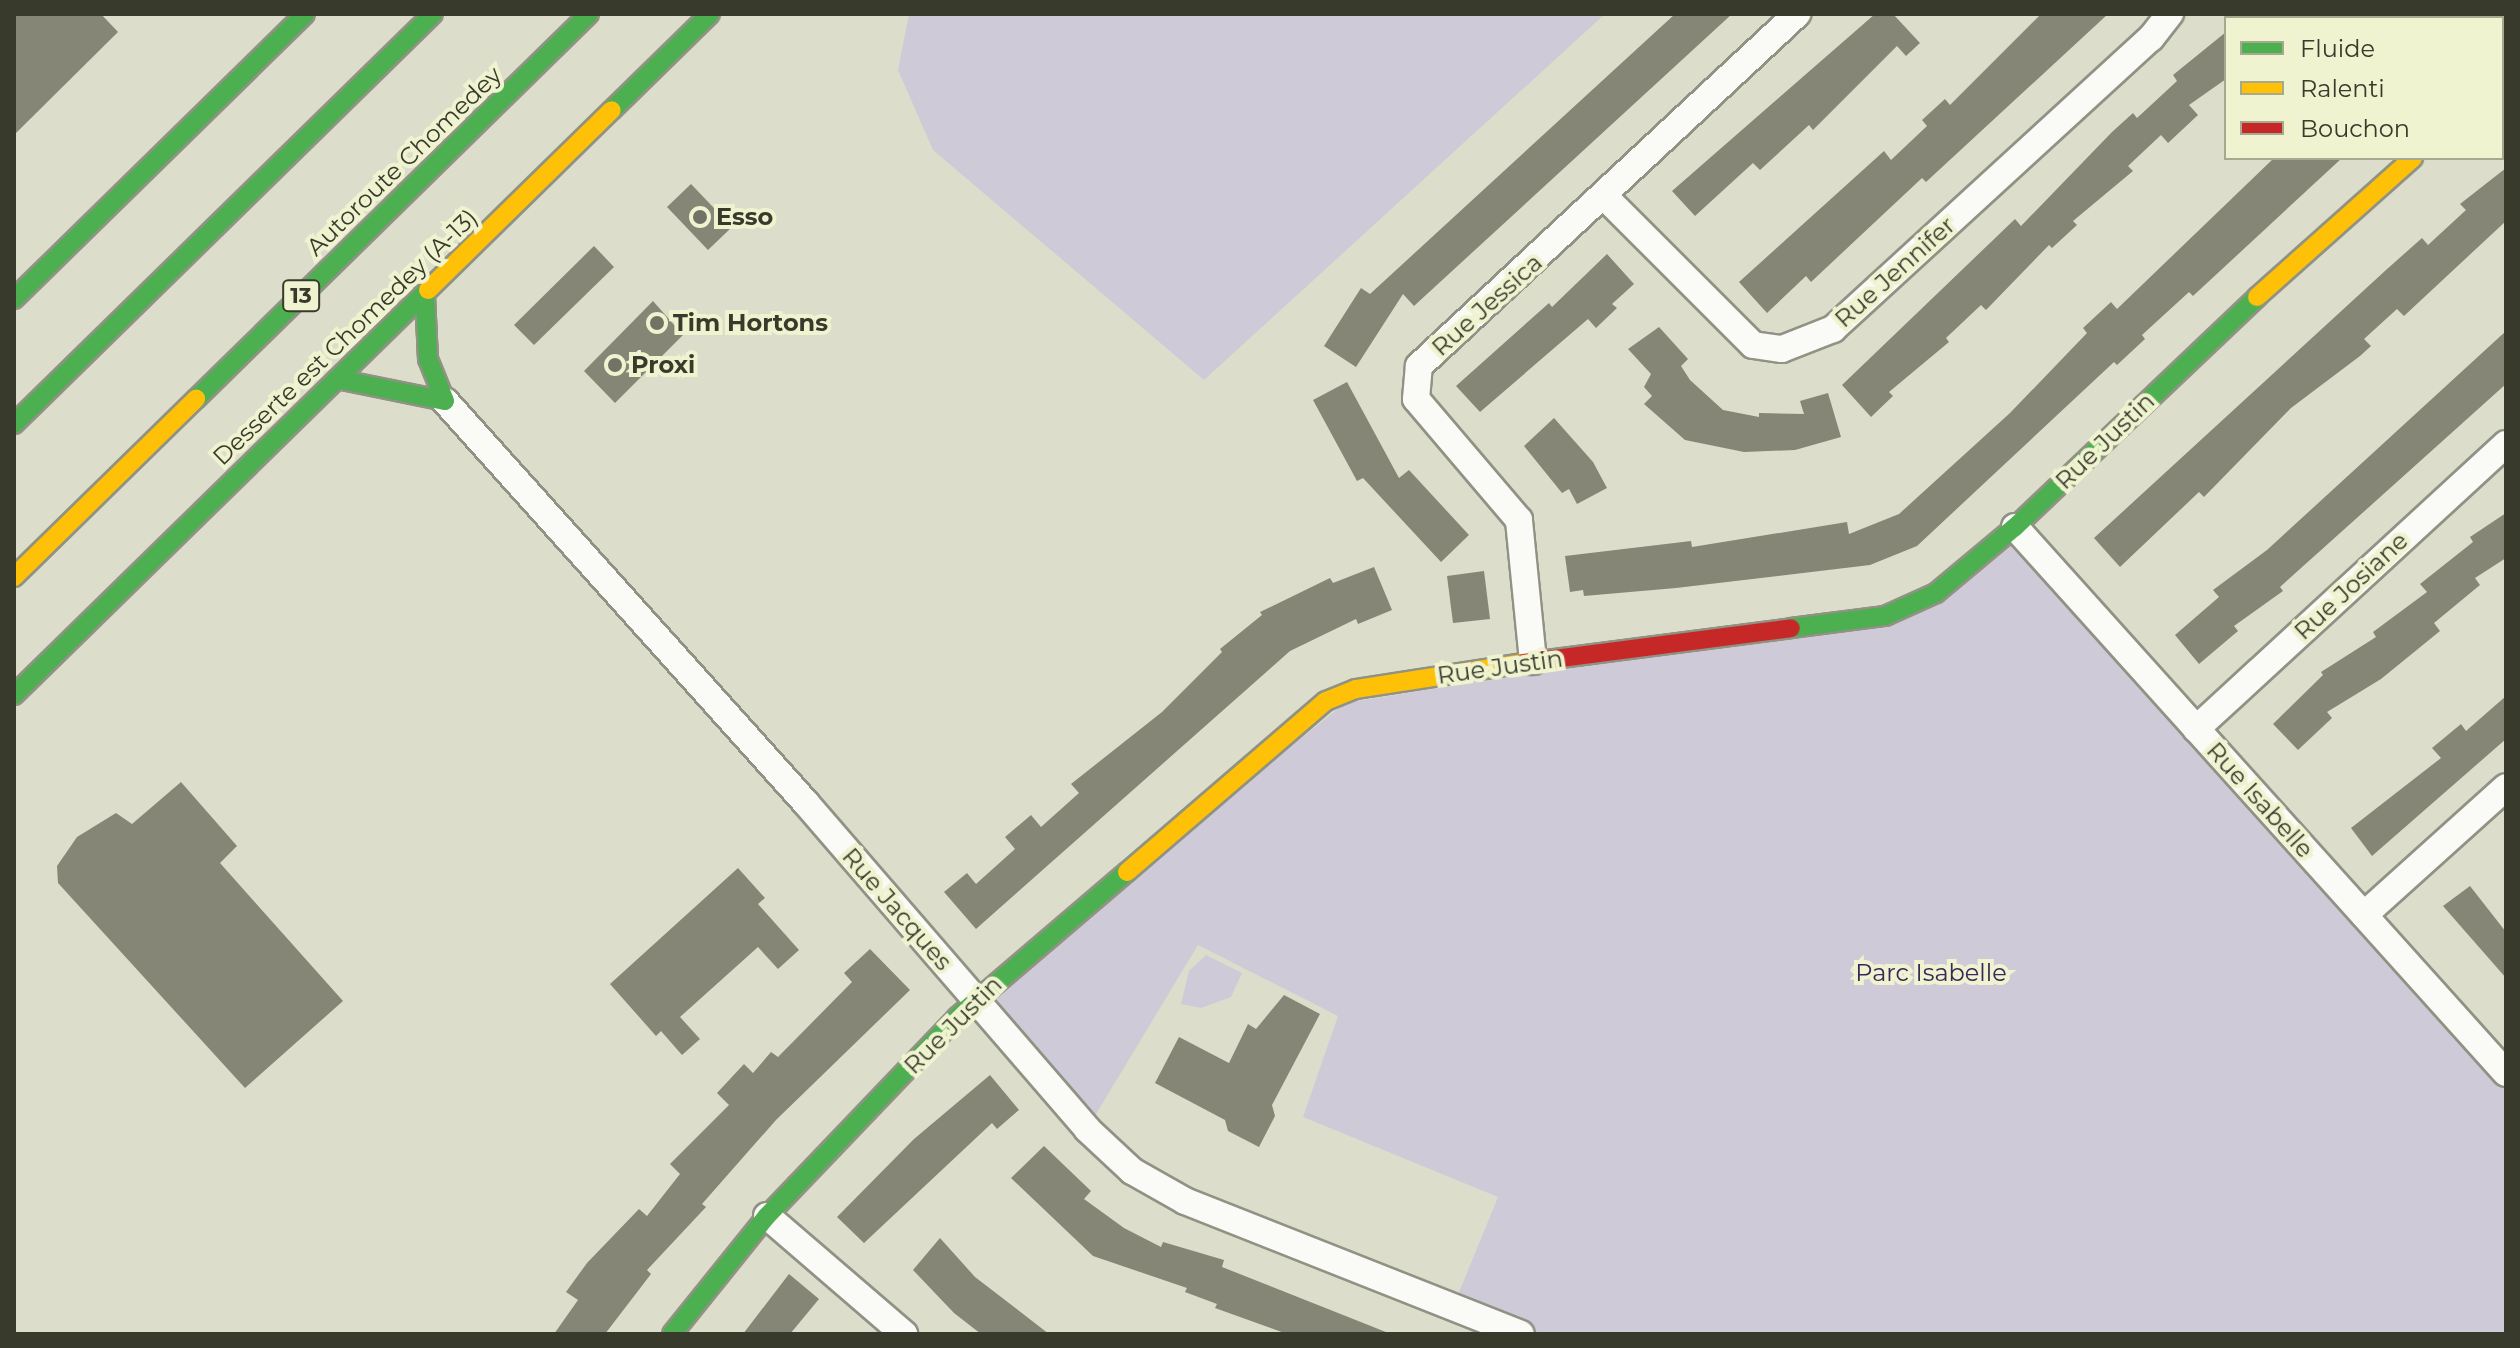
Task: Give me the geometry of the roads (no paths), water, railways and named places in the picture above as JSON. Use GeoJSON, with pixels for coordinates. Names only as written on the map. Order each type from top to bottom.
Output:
{"type":"FeatureCollection","features":[{"type":"Feature","properties":{"kind":"main road"},"geometry":{"type":"LineString","coordinates":[[14,299],[305,14]]}},
{"type":"Feature","properties":{"kind":"main road"},"geometry":{"type":"LineString","coordinates":[[14,424],[433,14]]}},
{"type":"Feature","properties":{"kind":"main road","name":"Autoroute Chomedey"},"geometry":{"type":"LineString","coordinates":[[14,577],[589,14]]}},
{"type":"Feature","properties":{"kind":"main road","name":"Desserte est Chomedey (A-13)"},"geometry":{"type":"LineString","coordinates":[[14,695],[710,14]]}},
{"type":"Feature","properties":{"kind":"main road","name":"Rue Justin"},"geometry":{"type":"LineString","coordinates":[[672,1334],[767,1216],[975,1000],[1326,701],[1356,689],[1533,661],[1885,616],[1936,593],[2015,527],[2238,314],[2411,160]]}},
{"type":"Feature","properties":{"kind":"main road"},"geometry":{"type":"LineString","coordinates":[[425,296],[428,359],[445,401]]}},
{"type":"Feature","properties":{"kind":"main road"},"geometry":{"type":"LineString","coordinates":[[337,379],[445,401]]}},
{"type":"Feature","properties":{"kind":"street","name":"Rue Jessica"},"geometry":{"type":"LineString","coordinates":[[1533,661],[1519,520],[1416,399],[1419,366],[1605,197],[1797,14]]}},
{"type":"Feature","properties":{"kind":"street","name":"Rue Jennifer"},"geometry":{"type":"LineString","coordinates":[[1605,197],[1753,345],[1782,349],[1833,329],[2151,38],[2170,14]]}},
{"type":"Feature","properties":{"kind":"street","name":"Rue Jacques"},"geometry":{"type":"LineString","coordinates":[[445,401],[1087,1129],[1132,1171],[1185,1201],[1521,1334]]}},
{"type":"Feature","properties":{"kind":"street","name":"Rue Josiane"},"geometry":{"type":"LineString","coordinates":[[2196,729],[2506,444]]}},
{"type":"Feature","properties":{"kind":"street","name":"Rue Isabelle"},"geometry":{"type":"LineString","coordinates":[[2015,527],[2506,1073]]}},
{"type":"Feature","properties":{"kind":"street"},"geometry":{"type":"LineString","coordinates":[[2364,915],[2506,787]]}},
{"type":"Feature","properties":{"kind":"street"},"geometry":{"type":"LineString","coordinates":[[767,1216],[904,1334]]}},
{"type":"Feature","properties":{"kind":"place","name":"Esso"},"geometry":{"type":"Point","coordinates":[700,217]}},
{"type":"Feature","properties":{"kind":"place","name":"Tim Hortons"},"geometry":{"type":"Point","coordinates":[657,323]}},
{"type":"Feature","properties":{"kind":"place","name":"Proxi"},"geometry":{"type":"Point","coordinates":[615,365]}},
{"type":"Feature","properties":{"kind":"park label","name":"Parc Isabelle"},"geometry":{"type":"Point","coordinates":[1931,973]}}]}
